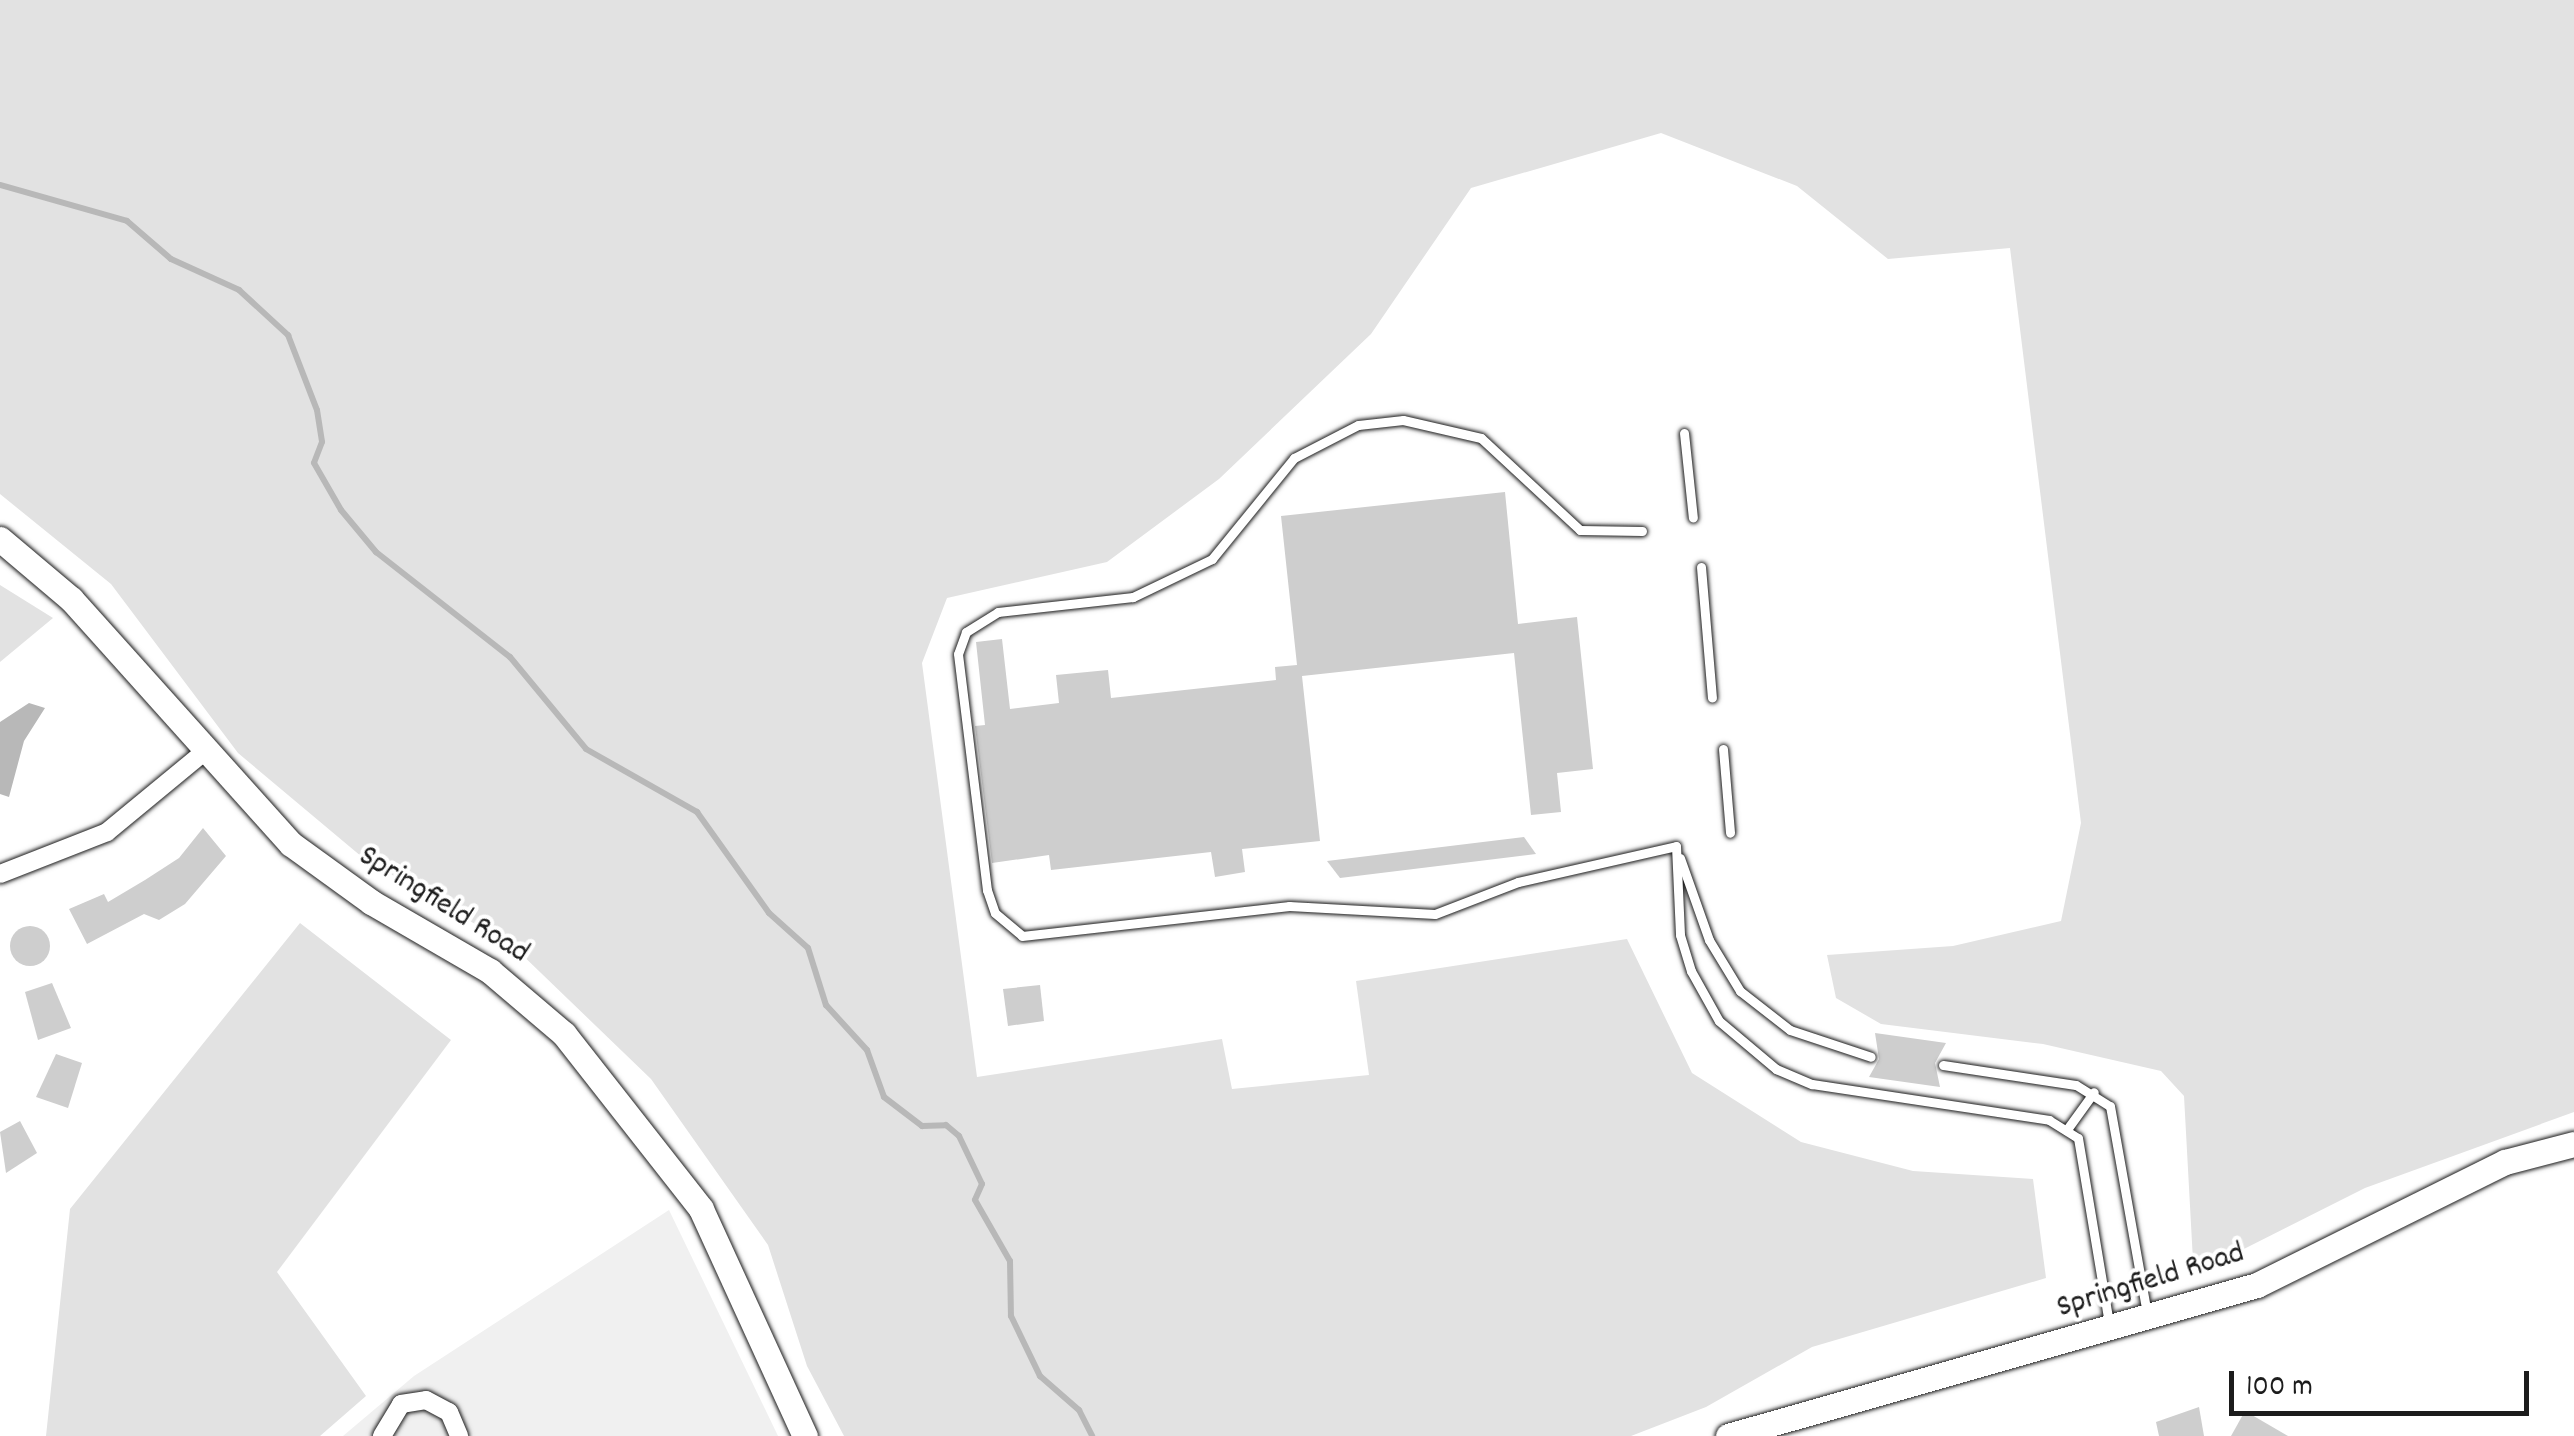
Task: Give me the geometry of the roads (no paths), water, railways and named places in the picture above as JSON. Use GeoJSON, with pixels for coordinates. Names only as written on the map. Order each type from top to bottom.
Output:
{"type":"FeatureCollection","features":[{"type":"Feature","properties":{"kind":"street","name":"Springfield Road"},"geometry":{"type":"LineString","coordinates":[[0,539],[71,598],[204,752],[306,856],[514,988],[584,1056],[662,1150],[716,1234],[805,1436]]}},
{"type":"Feature","properties":{"kind":"street"},"geometry":{"type":"LineString","coordinates":[[0,874],[107,832],[204,752]]}},
{"type":"Feature","properties":{"kind":"street","name":"Springfield Road"},"geometry":{"type":"LineString","coordinates":[[1728,1436],[1796,1424],[2149,1320],[2292,1271],[2505,1162],[2574,1144]]}},
{"type":"Feature","properties":{"kind":"street"},"geometry":{"type":"LineString","coordinates":[[382,1436],[401,1404],[426,1400],[449,1412],[459,1436]]}},
{"type":"Feature","properties":{"kind":"lane"},"geometry":{"type":"LineString","coordinates":[[1642,532],[1580,530],[1481,438],[1403,420],[1358,425],[1294,458],[1212,559],[1133,597],[998,612],[966,632],[958,654],[987,890],[995,913],[1022,936],[1288,906],[1435,914],[1518,882],[1676,846]]}},
{"type":"Feature","properties":{"kind":"lane"},"geometry":{"type":"LineString","coordinates":[[1684,434],[1693,518]]}},
{"type":"Feature","properties":{"kind":"lane"},"geometry":{"type":"LineString","coordinates":[[1700,566],[1712,698]]}},
{"type":"Feature","properties":{"kind":"lane"},"geometry":{"type":"LineString","coordinates":[[1722,749],[1730,833]]}},
{"type":"Feature","properties":{"kind":"lane"},"geometry":{"type":"LineString","coordinates":[[1676,846],[1709,940],[1740,991],[1790,1030],[1872,1056]]}},
{"type":"Feature","properties":{"kind":"lane"},"geometry":{"type":"LineString","coordinates":[[1676,846],[1680,935],[1691,971],[1719,1021],[1776,1069],[1812,1084],[2068,1128],[2085,1153],[2110,1330]]}},
{"type":"Feature","properties":{"kind":"lane"},"geometry":{"type":"LineString","coordinates":[[1943,1065],[2094,1092],[2120,1128],[2149,1320]]}},
{"type":"Feature","properties":{"kind":"lane"},"geometry":{"type":"LineString","coordinates":[[2068,1128],[2094,1092]]}},
{"type":"Feature","properties":{"kind":"waterway"},"geometry":{"type":"LineString","coordinates":[[0,185],[127,221],[171,259],[239,290],[288,335],[317,410],[322,442],[314,463],[341,510],[376,552],[510,657],[586,749],[697,812],[769,913],[808,948],[826,1005],[867,1050],[884,1097],[922,1126],[946,1125],[959,1136],[982,1184],[975,1200],[1010,1261],[1011,1316],[1040,1376],[1079,1410],[1092,1436]]}}]}
